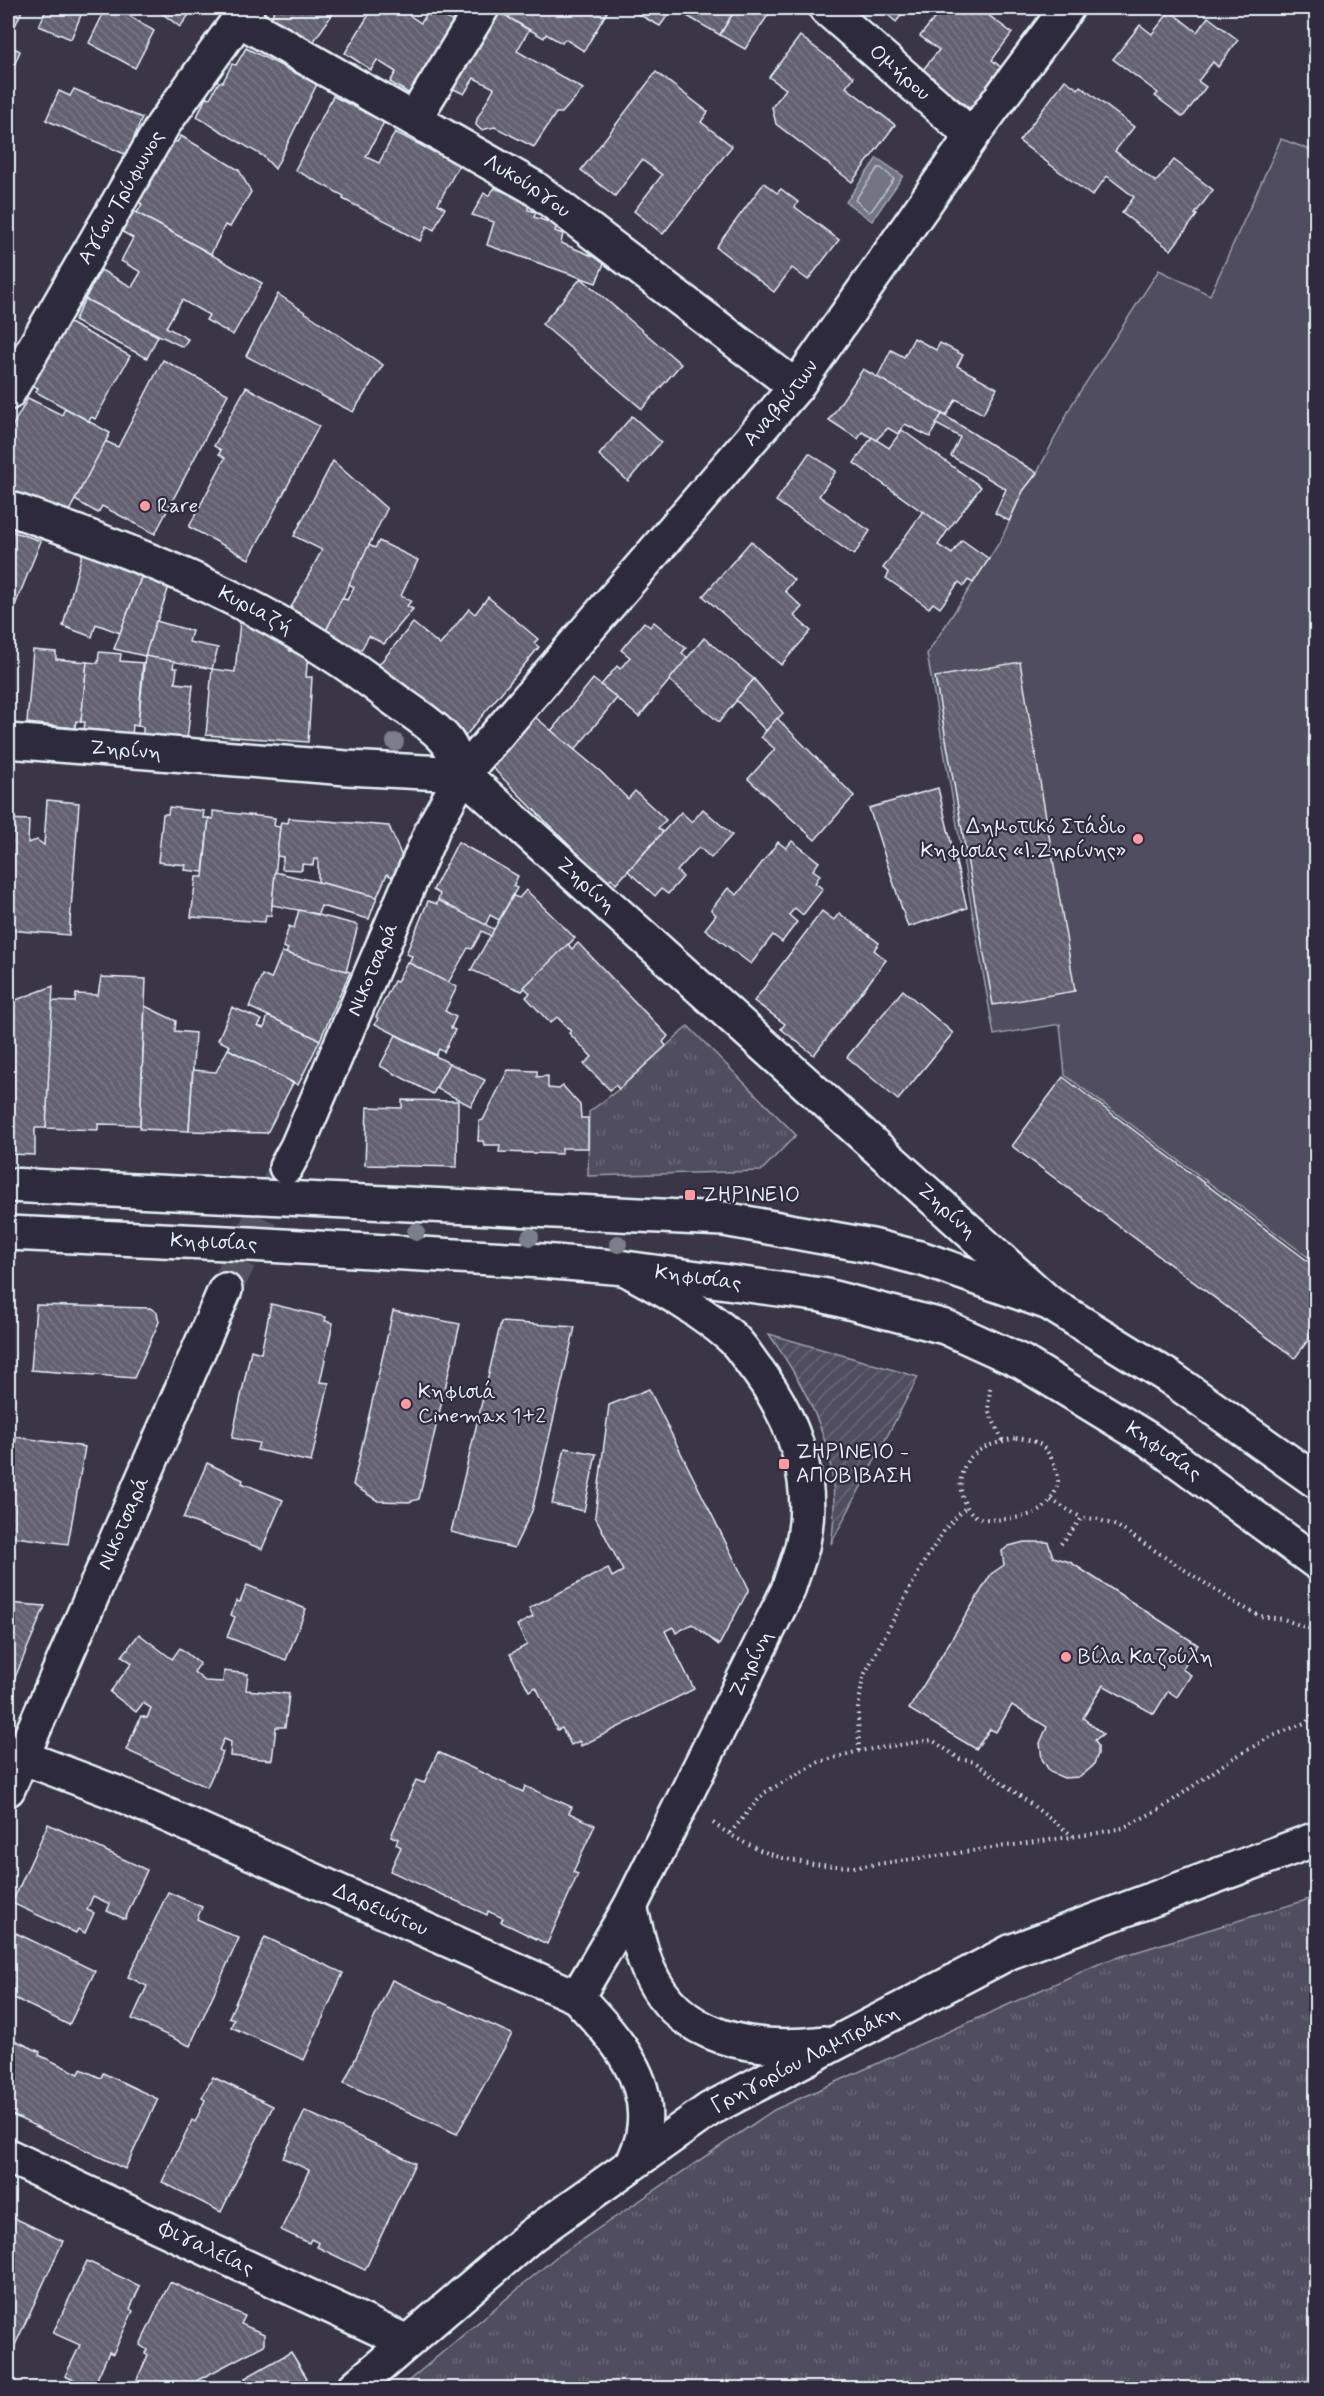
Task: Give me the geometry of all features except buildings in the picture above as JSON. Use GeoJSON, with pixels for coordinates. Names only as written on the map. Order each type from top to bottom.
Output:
{"type":"FeatureCollection","features":[{"type":"Feature","properties":{"kind":"street"},"geometry":{"type":"LineString","coordinates":[[414,119],[482,8]]}},
{"type":"Feature","properties":{"kind":"street","name":"Ομήρου"},"geometry":{"type":"LineString","coordinates":[[826,8],[972,136]]}},
{"type":"Feature","properties":{"kind":"street","name":"Αναβρύτων"},"geometry":{"type":"LineString","coordinates":[[463,774],[796,387],[972,136],[1067,8]]}},
{"type":"Feature","properties":{"kind":"street","name":"Λυκούργου"},"geometry":{"type":"LineString","coordinates":[[243,14],[414,119],[533,187],[796,387]]}},
{"type":"Feature","properties":{"kind":"street","name":"Αγίου Τρύφωνος"},"geometry":{"type":"LineString","coordinates":[[8,393],[163,125],[243,14]]}},
{"type":"Feature","properties":{"kind":"street","name":"Κυριαζή"},"geometry":{"type":"LineString","coordinates":[[8,508],[104,541],[174,570],[278,622],[351,665],[445,738],[463,774]]}},
{"type":"Feature","properties":{"kind":"street","name":"Ζηρίνη"},"geometry":{"type":"LineString","coordinates":[[8,741],[347,768],[463,774],[1049,1303]]}},
{"type":"Feature","properties":{"kind":"street","name":"Νικοτσαρά"},"geometry":{"type":"LineString","coordinates":[[286,1167],[302,1136],[434,826],[463,774]]}},
{"type":"Feature","properties":{"kind":"street"},"geometry":{"type":"LineString","coordinates":[[8,1185],[724,1218],[872,1246],[903,1254],[1049,1303],[1168,1377],[1317,1481]]}},
{"type":"Feature","properties":{"kind":"street","name":"Κηφισίας"},"geometry":{"type":"LineString","coordinates":[[8,1233],[249,1244],[625,1268],[822,1295],[945,1327],[1022,1362],[1092,1402],[1148,1439],[1317,1562]]}},
{"type":"Feature","properties":{"kind":"street","name":"Ζηρίνη"},"geometry":{"type":"LineString","coordinates":[[577,1997],[630,1907],[788,1590],[802,1546],[807,1510],[799,1449],[785,1413],[732,1337],[686,1302],[625,1268]]}},
{"type":"Feature","properties":{"kind":"street","name":"Νικοτσαρά"},"geometry":{"type":"LineString","coordinates":[[15,1756],[225,1290]]}},
{"type":"Feature","properties":{"kind":"street"},"geometry":{"type":"LineString","coordinates":[[8,1789],[15,1756]]}},
{"type":"Feature","properties":{"kind":"street","name":"Δαρειώτου"},"geometry":{"type":"LineString","coordinates":[[15,1756],[117,1794],[577,1997],[615,2039],[636,2073],[645,2108],[643,2135],[634,2161]]}},
{"type":"Feature","properties":{"kind":"street","name":"Γρηγορίου Λαμπράκη"},"geometry":{"type":"LineString","coordinates":[[354,2388],[532,2235],[710,2109],[1010,1952],[1317,1839]]}},
{"type":"Feature","properties":{"kind":"street"},"geometry":{"type":"LineString","coordinates":[[630,1907],[648,1970],[666,1999],[683,2018],[719,2036],[766,2046],[800,2046],[839,2041]]}},
{"type":"Feature","properties":{"kind":"street","name":"Φιγαλείας"},"geometry":{"type":"LineString","coordinates":[[8,2156],[407,2342]]}},
{"type":"Feature","properties":{"kind":"path"},"geometry":{"type":"LineString","coordinates":[[1001,1352],[989,1392],[988,1410],[1003,1441]]}},
{"type":"Feature","properties":{"kind":"path"},"geometry":{"type":"LineString","coordinates":[[1016,1438],[1040,1444],[1054,1463],[1058,1483],[1051,1500],[1040,1510],[1000,1520],[978,1518],[965,1508],[960,1486],[963,1470],[976,1452],[1003,1441],[1016,1438]]}},
{"type":"Feature","properties":{"kind":"path"},"geometry":{"type":"LineString","coordinates":[[1051,1500],[1082,1518],[1097,1519],[1117,1527],[1237,1604],[1260,1616],[1283,1619],[1310,1629],[1317,1639]]}},
{"type":"Feature","properties":{"kind":"path"},"geometry":{"type":"LineString","coordinates":[[859,1751],[858,1709],[862,1677],[925,1560],[946,1528],[965,1508]]}},
{"type":"Feature","properties":{"kind":"path"},"geometry":{"type":"LineString","coordinates":[[1061,1544],[1082,1518]]}},
{"type":"Feature","properties":{"kind":"path"},"geometry":{"type":"LineString","coordinates":[[683,1802],[756,1849],[781,1859],[819,1865],[856,1867],[1074,1837],[1123,1828],[1162,1808],[1230,1760],[1270,1737],[1306,1722],[1317,1706]]}},
{"type":"Feature","properties":{"kind":"path"},"geometry":{"type":"LineString","coordinates":[[730,1833],[764,1794],[819,1762],[859,1751],[932,1740],[960,1759],[975,1762],[1074,1837]]}},
{"type":"Feature","properties":{"kind":"green space","name":"Δημοτικό Στάδιο Κηφισιάς «Ι.Ζηρίνης»"},"geometry":{"type":"Polygon","coordinates":[[[1281,139],[1316,152],[1316,1263],[1065,1075],[1060,1024],[994,1035],[927,654],[1001,540],[1023,491],[1037,473],[1072,404],[1159,270],[1210,295],[1281,139]]]}},
{"type":"Feature","properties":{"kind":"green space"},"geometry":{"type":"Polygon","coordinates":[[[688,1026],[796,1135],[761,1171],[588,1176],[589,1112],[619,1089],[688,1026]]]}},
{"type":"Feature","properties":{"kind":"green space"},"geometry":{"type":"Polygon","coordinates":[[[769,1334],[918,1377],[831,1544],[834,1514],[833,1485],[822,1433],[800,1383],[769,1334]]]}},
{"type":"Feature","properties":{"kind":"green space"},"geometry":{"type":"Polygon","coordinates":[[[1316,1897],[1316,2388],[400,2388],[556,2257],[774,2110],[1103,1962],[1316,1897]]]}},
{"type":"Feature","properties":{"kind":"water"},"geometry":{"type":"Polygon","coordinates":[[[877,158],[903,176],[872,221],[846,202],[877,158]]]}},
{"type":"Feature","properties":{"kind":"tunnel"},"geometry":{"type":"LineString","coordinates":[[225,1290],[283,1174]]}},
{"type":"Feature","properties":{"kind":"place","name":"Rare"},"geometry":{"type":"Point","coordinates":[145,506]}},
{"type":"Feature","properties":{"kind":"place","name":"Δημοτικό Στάδιο Κηφισιάς «Ι.Ζηρίνης»"},"geometry":{"type":"Point","coordinates":[1138,839]}},
{"type":"Feature","properties":{"kind":"place","name":"ΖΗΡΙΝΕΙΟ"},"geometry":{"type":"Point","coordinates":[690,1195]}},
{"type":"Feature","properties":{"kind":"place","name":"Κηφισιά Cinemax 1+2"},"geometry":{"type":"Point","coordinates":[406,1404]}},
{"type":"Feature","properties":{"kind":"place","name":"ΖΗΡΙΝΕΙΟ - ΑΠΟΒΙΒΑΣΗ"},"geometry":{"type":"Point","coordinates":[784,1464]}},
{"type":"Feature","properties":{"kind":"place","name":"Βίλα Καζούλη"},"geometry":{"type":"Point","coordinates":[1066,1657]}}]}
